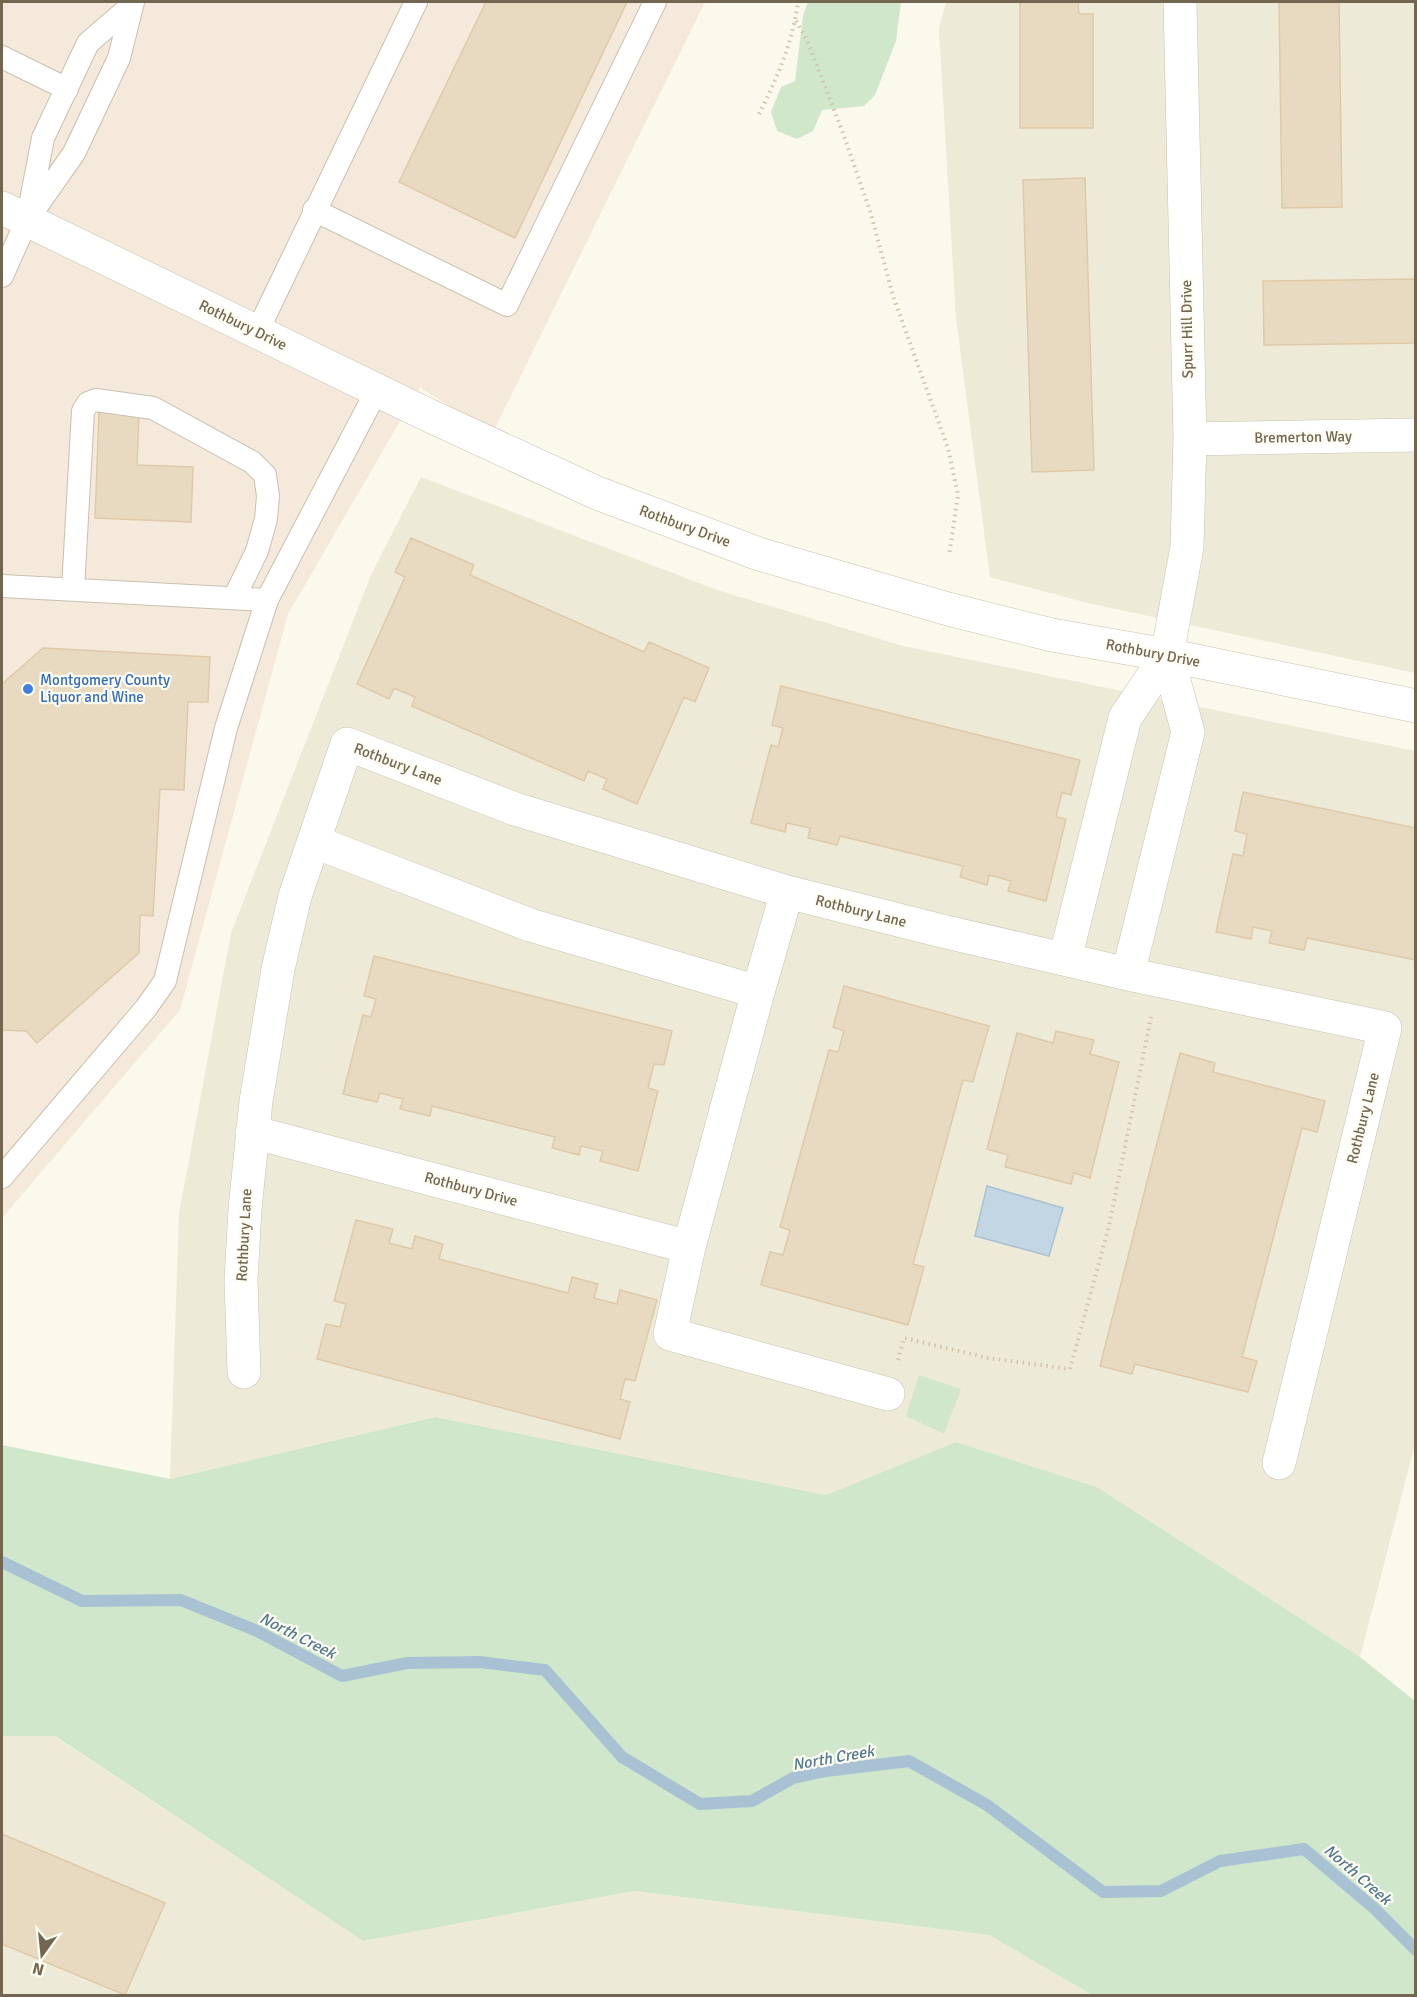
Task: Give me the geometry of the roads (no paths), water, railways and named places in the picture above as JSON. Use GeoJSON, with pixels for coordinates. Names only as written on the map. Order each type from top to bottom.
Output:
{"type":"FeatureCollection","features":[{"type":"Feature","properties":{"kind":"street","name":"Spurr Hill Drive"},"geometry":{"type":"LineString","coordinates":[[1167,655],[1187,547],[1190,439],[1180,2]]}},
{"type":"Feature","properties":{"kind":"street","name":"Rothbury Drive"},"geometry":{"type":"LineString","coordinates":[[14,214],[376,390],[597,493],[759,554],[960,612],[1052,635],[1167,655],[1416,706]]}},
{"type":"Feature","properties":{"kind":"street","name":"Bremerton Way"},"geometry":{"type":"LineString","coordinates":[[1190,439],[1416,435]]}},
{"type":"Feature","properties":{"kind":"street"},"geometry":{"type":"LineString","coordinates":[[1065,959],[1125,718],[1167,655]]}},
{"type":"Feature","properties":{"kind":"street"},"geometry":{"type":"LineString","coordinates":[[1143,977],[1188,732],[1167,655]]}},
{"type":"Feature","properties":{"kind":"street","name":"Rothbury Lane"},"geometry":{"type":"LineString","coordinates":[[244,1372],[241,1280],[245,1209],[252,1132],[278,969],[295,896],[347,744],[515,809],[787,892],[942,932],[1385,1028],[1279,1463]]}},
{"type":"Feature","properties":{"kind":"street"},"geometry":{"type":"LineString","coordinates":[[315,842],[530,925],[758,992]]}},
{"type":"Feature","properties":{"kind":"street"},"geometry":{"type":"LineString","coordinates":[[787,892],[689,1247],[670,1334],[888,1395]]}},
{"type":"Feature","properties":{"kind":"street","name":"Rothbury Drive"},"geometry":{"type":"LineString","coordinates":[[252,1132],[689,1247]]}},
{"type":"Feature","properties":{"kind":"lane"},"geometry":{"type":"LineString","coordinates":[[257,332],[416,2]]}},
{"type":"Feature","properties":{"kind":"lane"},"geometry":{"type":"LineString","coordinates":[[314,210],[507,305],[655,2]]}},
{"type":"Feature","properties":{"kind":"lane"},"geometry":{"type":"LineString","coordinates":[[2,276],[14,214],[43,138],[88,43],[131,4]]}},
{"type":"Feature","properties":{"kind":"lane"},"geometry":{"type":"LineString","coordinates":[[14,214],[74,153],[119,58],[131,4]]}},
{"type":"Feature","properties":{"kind":"lane"},"geometry":{"type":"LineString","coordinates":[[2,57],[67,89]]}},
{"type":"Feature","properties":{"kind":"lane"},"geometry":{"type":"LineString","coordinates":[[2,1177],[146,1008],[165,981],[226,728],[267,600],[376,390]]}},
{"type":"Feature","properties":{"kind":"lane"},"geometry":{"type":"LineString","coordinates":[[73,589],[83,411],[88,403],[96,400],[153,408],[252,462],[265,475],[268,496],[266,519],[257,550],[234,598]]}},
{"type":"Feature","properties":{"kind":"lane"},"geometry":{"type":"LineString","coordinates":[[2,586],[267,600]]}},
{"type":"Feature","properties":{"kind":"water"},"geometry":{"type":"Polygon","coordinates":[[[987,1186],[1063,1208],[1049,1256],[975,1236],[987,1186]]]}},
{"type":"Feature","properties":{"kind":"waterway","name":"North Creek"},"geometry":{"type":"LineString","coordinates":[[2,1562],[82,1601],[181,1600],[257,1631],[342,1676],[407,1663],[480,1662],[545,1670],[622,1757],[700,1804],[752,1801],[793,1778],[826,1771],[909,1761],[987,1805],[1103,1892],[1161,1891],[1220,1861],[1304,1849],[1375,1909],[1416,1950]]}},
{"type":"Feature","properties":{"kind":"place","name":"Montgomery County Liquor and Wine"},"geometry":{"type":"Point","coordinates":[28,689]}}]}
